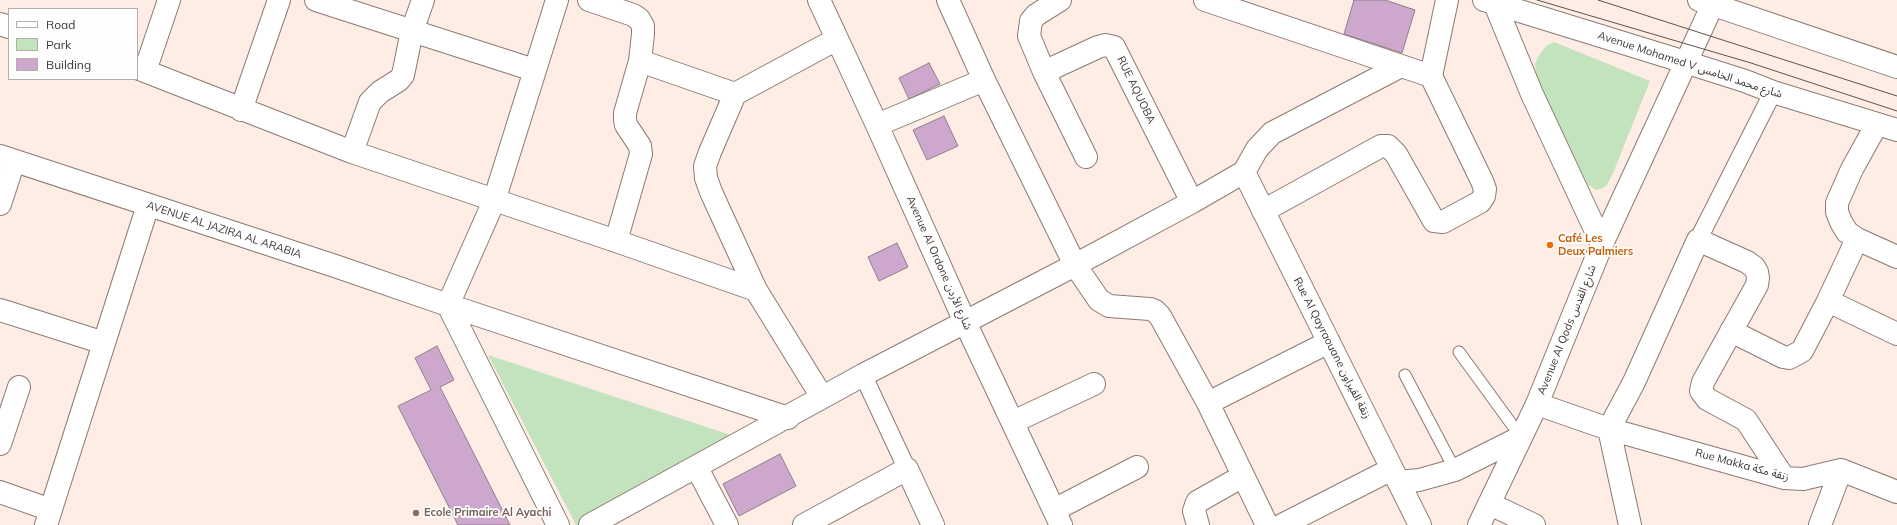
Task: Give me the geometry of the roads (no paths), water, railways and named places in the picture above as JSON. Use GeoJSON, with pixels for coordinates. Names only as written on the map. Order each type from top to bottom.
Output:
{"type":"FeatureCollection","features":[{"type":"Feature","properties":{"kind":"street"},"geometry":{"type":"LineString","coordinates":[[169,0],[141,69],[241,110],[352,152],[756,290]]}},
{"type":"Feature","properties":{"kind":"street"},"geometry":{"type":"LineString","coordinates":[[241,110],[279,0]]}},
{"type":"Feature","properties":{"kind":"street"},"geometry":{"type":"LineString","coordinates":[[316,0],[534,70]]}},
{"type":"Feature","properties":{"kind":"street"},"geometry":{"type":"LineString","coordinates":[[352,152],[370,102],[380,92],[399,80],[403,75],[412,31],[423,0]]}},
{"type":"Feature","properties":{"kind":"street"},"geometry":{"type":"LineString","coordinates":[[557,0],[494,201],[448,305],[558,525]]}},
{"type":"Feature","properties":{"kind":"street"},"geometry":{"type":"LineString","coordinates":[[589,0],[633,15],[639,19],[643,26],[644,34],[640,61],[625,113],[626,125],[640,146],[641,154],[616,241]]}},
{"type":"Feature","properties":{"kind":"street","name":"Avenue Al Ordone شارع الأردن"},"geometry":{"type":"LineString","coordinates":[[819,0],[878,125],[965,322],[1058,517]]}},
{"type":"Feature","properties":{"kind":"street"},"geometry":{"type":"LineString","coordinates":[[948,0],[984,80],[1075,265],[1099,300],[1108,306],[1150,309],[1155,311],[1160,316],[1208,403],[1267,525]]}},
{"type":"Feature","properties":{"kind":"street"},"geometry":{"type":"LineString","coordinates":[[1060,0],[1036,15],[1031,21],[1029,36],[1044,72],[1086,157]]}},
{"type":"Feature","properties":{"kind":"street"},"geometry":{"type":"LineString","coordinates":[[1205,0],[1431,76]]}},
{"type":"Feature","properties":{"kind":"street"},"geometry":{"type":"LineString","coordinates":[[1263,211],[1381,146],[1388,146],[1396,154],[1434,221],[1443,222],[1480,202],[1484,196],[1485,189],[1482,181],[1431,76],[1447,0]]}},
{"type":"Feature","properties":{"kind":"street"},"geometry":{"type":"LineString","coordinates":[[1709,1],[1897,67]]}},
{"type":"Feature","properties":{"kind":"street","name":"Avenue Al Qods شارع القدس"},"geometry":{"type":"LineString","coordinates":[[1479,525],[1537,404],[1602,244],[1685,62],[1709,1]]}},
{"type":"Feature","properties":{"kind":"street"},"geometry":{"type":"LineString","coordinates":[[1490,2],[1602,244]]}},
{"type":"Feature","properties":{"kind":"street","name":"Avenue Mohamed V شارع محمد الخامس"},"geometry":{"type":"LineString","coordinates":[[1490,2],[1685,62],[1745,81],[1773,92],[1887,127]]}},
{"type":"Feature","properties":{"kind":"street"},"geometry":{"type":"LineString","coordinates":[[822,397],[756,290],[719,211],[706,178],[705,166],[736,94],[837,39]]}},
{"type":"Feature","properties":{"kind":"street","name":"RUE AQUOBA"},"geometry":{"type":"LineString","coordinates":[[1044,72],[1098,47],[1105,45],[1114,47],[1192,202]]}},
{"type":"Feature","properties":{"kind":"street"},"geometry":{"type":"LineString","coordinates":[[640,61],[736,94]]}},
{"type":"Feature","properties":{"kind":"street"},"geometry":{"type":"LineString","coordinates":[[590,525],[788,418],[822,397],[863,375],[1075,265],[1192,202],[1244,172],[1257,149],[1272,133],[1401,66]]}},
{"type":"Feature","properties":{"kind":"street"},"geometry":{"type":"LineString","coordinates":[[878,125],[984,80]]}},
{"type":"Feature","properties":{"kind":"street"},"geometry":{"type":"LineString","coordinates":[[1630,525],[1609,429],[1634,382],[1698,240],[1773,92]]}},
{"type":"Feature","properties":{"kind":"street"},"geometry":{"type":"LineString","coordinates":[[1887,127],[1852,169],[1837,203],[1837,212],[1847,232],[1857,239],[1897,257]]}},
{"type":"Feature","properties":{"kind":"street"},"geometry":{"type":"LineString","coordinates":[[0,204],[7,158]]}},
{"type":"Feature","properties":{"kind":"street","name":"AVENUE AL JAZIRA AL ARABIA"},"geometry":{"type":"LineString","coordinates":[[7,158],[788,418]]}},
{"type":"Feature","properties":{"kind":"street","name":"Rue Al Qayraouane زنقة القيراون"},"geometry":{"type":"LineString","coordinates":[[1244,172],[1420,525]]}},
{"type":"Feature","properties":{"kind":"street"},"geometry":{"type":"LineString","coordinates":[[0,492],[49,517],[148,205]]}},
{"type":"Feature","properties":{"kind":"street"},"geometry":{"type":"LineString","coordinates":[[1731,331],[1783,357],[1789,358],[1802,352],[1857,239]]}},
{"type":"Feature","properties":{"kind":"street"},"geometry":{"type":"LineString","coordinates":[[1698,240],[1747,262],[1754,267],[1757,272],[1757,285],[1703,382],[1701,391],[1707,399],[1746,420],[1784,478]]}},
{"type":"Feature","properties":{"kind":"street"},"geometry":{"type":"LineString","coordinates":[[1828,301],[1897,334]]}},
{"type":"Feature","properties":{"kind":"street"},"geometry":{"type":"LineString","coordinates":[[0,310],[104,343]]}},
{"type":"Feature","properties":{"kind":"street"},"geometry":{"type":"LineString","coordinates":[[1208,403],[1329,342]]}},
{"type":"Feature","properties":{"kind":"street"},"geometry":{"type":"LineString","coordinates":[[863,375],[933,525]]}},
{"type":"Feature","properties":{"kind":"street"},"geometry":{"type":"LineString","coordinates":[[1013,422],[1094,384]]}},
{"type":"Feature","properties":{"kind":"street"},"geometry":{"type":"LineString","coordinates":[[0,444],[19,387]]}},
{"type":"Feature","properties":{"kind":"street","name":"Rue Makka زنقة مكة"},"geometry":{"type":"LineString","coordinates":[[1537,404],[1609,429],[1784,478],[1803,479],[1842,470]]}},
{"type":"Feature","properties":{"kind":"street"},"geometry":{"type":"LineString","coordinates":[[1282,525],[1396,476],[1419,480],[1455,470],[1521,437]]}},
{"type":"Feature","properties":{"kind":"street"},"geometry":{"type":"LineString","coordinates":[[1058,517],[1137,467]]}},
{"type":"Feature","properties":{"kind":"street"},"geometry":{"type":"LineString","coordinates":[[697,468],[727,525]]}},
{"type":"Feature","properties":{"kind":"street"},"geometry":{"type":"LineString","coordinates":[[804,525],[907,469]]}},
{"type":"Feature","properties":{"kind":"street"},"geometry":{"type":"LineString","coordinates":[[1820,525],[1842,470],[1897,492]]}},
{"type":"Feature","properties":{"kind":"street"},"geometry":{"type":"LineString","coordinates":[[1198,525],[1194,511],[1196,502],[1243,476]]}},
{"type":"Feature","properties":{"kind":"street"},"geometry":{"type":"LineString","coordinates":[[1490,504],[1534,525]]}},
{"type":"Feature","properties":{"kind":"lane"},"geometry":{"type":"LineString","coordinates":[[1459,352],[1521,437]]}},
{"type":"Feature","properties":{"kind":"lane"},"geometry":{"type":"LineString","coordinates":[[1405,375],[1455,470]]}},
{"type":"Feature","properties":{"kind":"tram line"},"geometry":{"type":"LineString","coordinates":[[1537,0],[1751,63],[1897,111]]}},
{"type":"Feature","properties":{"kind":"tram line"},"geometry":{"type":"LineString","coordinates":[[1598,0],[1897,96]]}},
{"type":"Feature","properties":{"kind":"place","name":"Café Les Deux Palmiers"},"geometry":{"type":"Point","coordinates":[1550,245]}},
{"type":"Feature","properties":{"kind":"place","name":"Ecole Primaire Al Ayachi"},"geometry":{"type":"Point","coordinates":[416,513]}}]}
